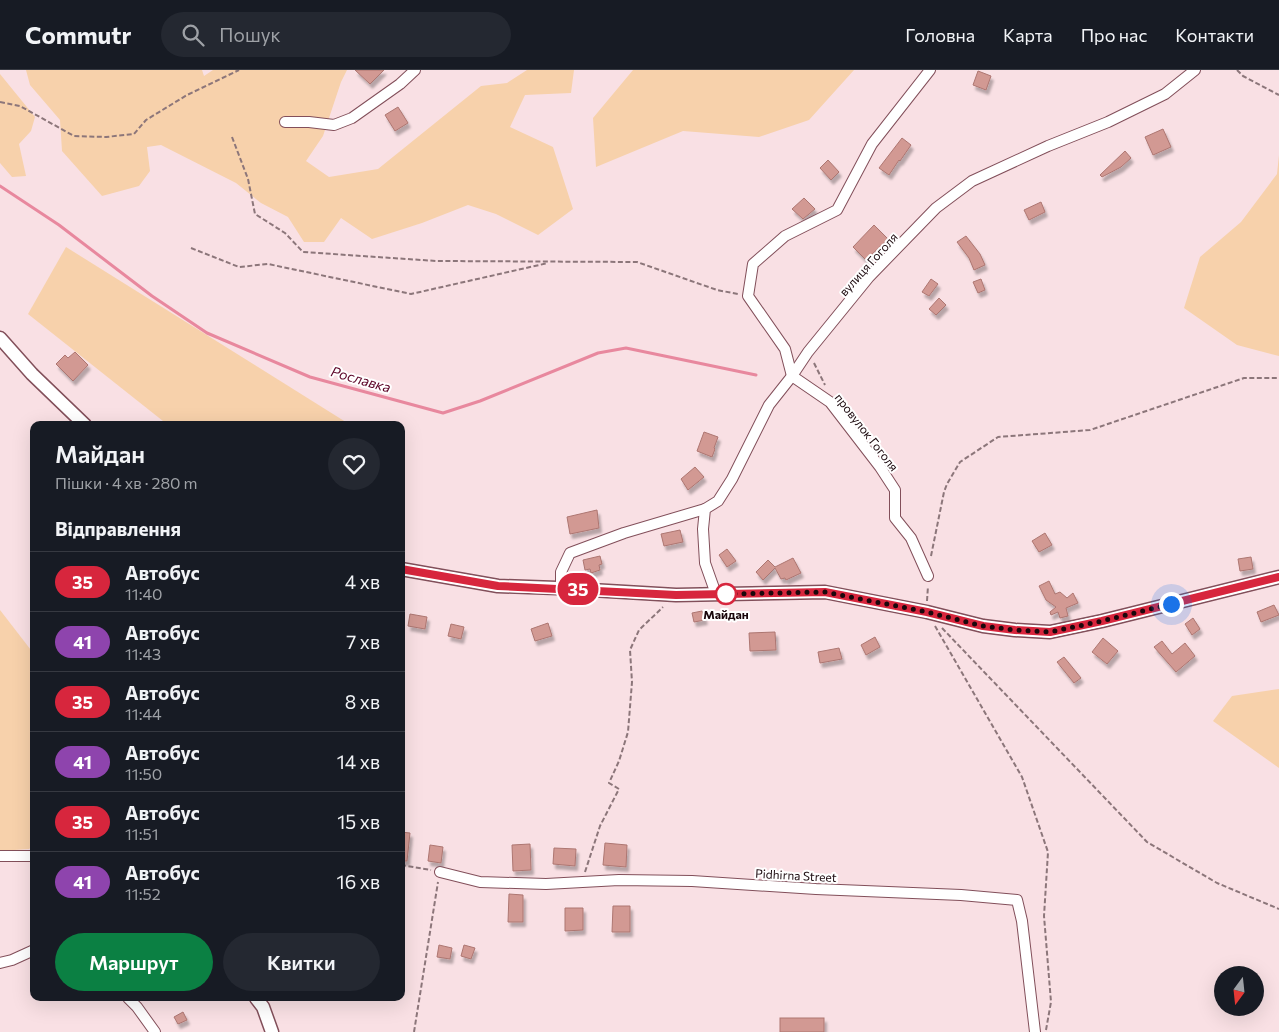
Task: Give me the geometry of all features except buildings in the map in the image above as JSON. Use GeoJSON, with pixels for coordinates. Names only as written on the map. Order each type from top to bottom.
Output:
{"type":"FeatureCollection","features":[{"type":"Feature","properties":{"kind":"street"},"geometry":{"type":"LineString","coordinates":[[285,122],[334,125],[352,118],[400,84],[416,70]]}},
{"type":"Feature","properties":{"kind":"street"},"geometry":{"type":"LineString","coordinates":[[792,376],[785,349],[748,296],[752,264],[786,236],[837,210],[872,144],[930,70]]}},
{"type":"Feature","properties":{"kind":"street","name":"вулиця Гоголя"},"geometry":{"type":"LineString","coordinates":[[705,509],[718,501],[732,479],[769,405],[808,352],[869,277],[936,208],[972,180],[1108,122],[1165,94],[1195,70]]}},
{"type":"Feature","properties":{"kind":"street"},"geometry":{"type":"LineString","coordinates":[[0,338],[32,374],[80,421]]}},
{"type":"Feature","properties":{"kind":"street","name":"провулок Гоголя"},"geometry":{"type":"LineString","coordinates":[[792,376],[830,402],[880,467],[895,490],[895,518],[911,538],[928,576]]}},
{"type":"Feature","properties":{"kind":"street"},"geometry":{"type":"LineString","coordinates":[[561,588],[560,572],[570,553],[624,532],[705,509],[703,529],[705,563],[716,594]]}},
{"type":"Feature","properties":{"kind":"street"},"geometry":{"type":"LineString","coordinates":[[405,570],[498,586],[676,595],[825,592],[927,612],[983,626],[1050,632],[1279,577]]}},
{"type":"Feature","properties":{"kind":"street"},"geometry":{"type":"LineString","coordinates":[[0,856],[30,856]]}},
{"type":"Feature","properties":{"kind":"street","name":"Pidhirna Street"},"geometry":{"type":"LineString","coordinates":[[440,872],[480,882],[546,884],[619,880],[692,881],[961,895],[1017,900],[1022,921],[1035,1032]]}},
{"type":"Feature","properties":{"kind":"street"},"geometry":{"type":"LineString","coordinates":[[0,963],[30,952]]}},
{"type":"Feature","properties":{"kind":"street"},"geometry":{"type":"LineString","coordinates":[[131,1001],[155,1032]]}},
{"type":"Feature","properties":{"kind":"street"},"geometry":{"type":"LineString","coordinates":[[259,1002],[272,1032]]}},
{"type":"Feature","properties":{"kind":"street"},"geometry":{"type":"LineString","coordinates":[[259,1002],[278,1032]]}},
{"type":"Feature","properties":{"kind":"path"},"geometry":{"type":"LineString","coordinates":[[0,102],[20,106],[74,136],[106,137],[134,134],[146,120],[187,95],[239,70]]}},
{"type":"Feature","properties":{"kind":"path"},"geometry":{"type":"LineString","coordinates":[[1237,70],[1243,76],[1279,95]]}},
{"type":"Feature","properties":{"kind":"path"},"geometry":{"type":"LineString","coordinates":[[232,137],[248,179],[256,214],[285,233],[303,252],[436,261],[637,262],[717,290],[748,296]]}},
{"type":"Feature","properties":{"kind":"path"},"geometry":{"type":"LineString","coordinates":[[191,248],[239,267],[268,264],[411,294],[553,262]]}},
{"type":"Feature","properties":{"kind":"path"},"geometry":{"type":"LineString","coordinates":[[808,352],[827,389]]}},
{"type":"Feature","properties":{"kind":"path"},"geometry":{"type":"LineString","coordinates":[[932,556],[947,484],[960,462],[998,437],[1090,430],[1244,378],[1279,378]]}},
{"type":"Feature","properties":{"kind":"path"},"geometry":{"type":"LineString","coordinates":[[928,576],[927,612],[1022,777],[1048,852],[1044,916],[1052,1002],[1046,1032]]}},
{"type":"Feature","properties":{"kind":"path"},"geometry":{"type":"LineString","coordinates":[[582,882],[600,826],[618,788],[610,783],[628,732],[632,682],[630,650],[639,630],[676,595]]}},
{"type":"Feature","properties":{"kind":"path"},"geometry":{"type":"LineString","coordinates":[[941,626],[1147,842],[1217,883],[1279,909]]}},
{"type":"Feature","properties":{"kind":"path"},"geometry":{"type":"LineString","coordinates":[[405,866],[440,872],[414,1032]]}},
{"type":"Feature","properties":{"kind":"shaded area"},"geometry":{"type":"Polygon","coordinates":[[[26,70],[202,70],[204,76],[213,70],[347,70],[341,82],[323,136],[306,161],[329,177],[378,169],[481,86],[507,83],[527,70],[574,70],[571,93],[525,95],[510,127],[553,147],[573,209],[538,235],[496,214],[468,205],[422,223],[372,239],[341,218],[324,242],[304,242],[288,217],[261,203],[236,183],[161,145],[147,147],[150,171],[139,186],[102,196],[62,151],[60,120],[30,85],[26,70]]]}},
{"type":"Feature","properties":{"kind":"shaded area"},"geometry":{"type":"Polygon","coordinates":[[[633,70],[854,70],[809,120],[759,137],[683,131],[596,167],[593,118],[633,70]]]}},
{"type":"Feature","properties":{"kind":"shaded area"},"geometry":{"type":"Polygon","coordinates":[[[0,74],[35,117],[31,131],[19,144],[26,176],[12,177],[0,163],[0,74]]]}},
{"type":"Feature","properties":{"kind":"shaded area"},"geometry":{"type":"Polygon","coordinates":[[[1279,155],[1279,356],[1237,345],[1184,308],[1200,257],[1241,222],[1277,174],[1279,155]]]}},
{"type":"Feature","properties":{"kind":"shaded area"},"geometry":{"type":"Polygon","coordinates":[[[66,247],[344,421],[163,421],[28,314],[66,247]]]}},
{"type":"Feature","properties":{"kind":"shaded area"},"geometry":{"type":"Polygon","coordinates":[[[0,610],[30,649],[30,848],[0,851],[0,610]]]}},
{"type":"Feature","properties":{"kind":"shaded area"},"geometry":{"type":"Polygon","coordinates":[[[1279,689],[1279,768],[1213,721],[1232,696],[1279,689]]]}},
{"type":"Feature","properties":{"kind":"waterway","name":"Рославка"},"geometry":{"type":"LineString","coordinates":[[0,186],[59,225],[152,296],[207,333],[310,377],[443,413],[480,401],[598,353],[626,348],[756,375]]}},
{"type":"Feature","properties":{"kind":"bus line","name":"35"},"geometry":{"type":"LineString","coordinates":[[405,570],[498,586],[676,595],[825,592],[927,612],[983,626],[1050,632],[1279,577]]}},
{"type":"Feature","properties":{"kind":"place","name":"Майдан"},"geometry":{"type":"Point","coordinates":[726,594]}},
{"type":"Feature","properties":{"kind":"route"},"geometry":{"type":"LineString","coordinates":[[726,594],[825,592],[927,612],[983,626],[1050,632],[1171,604]]}}]}
